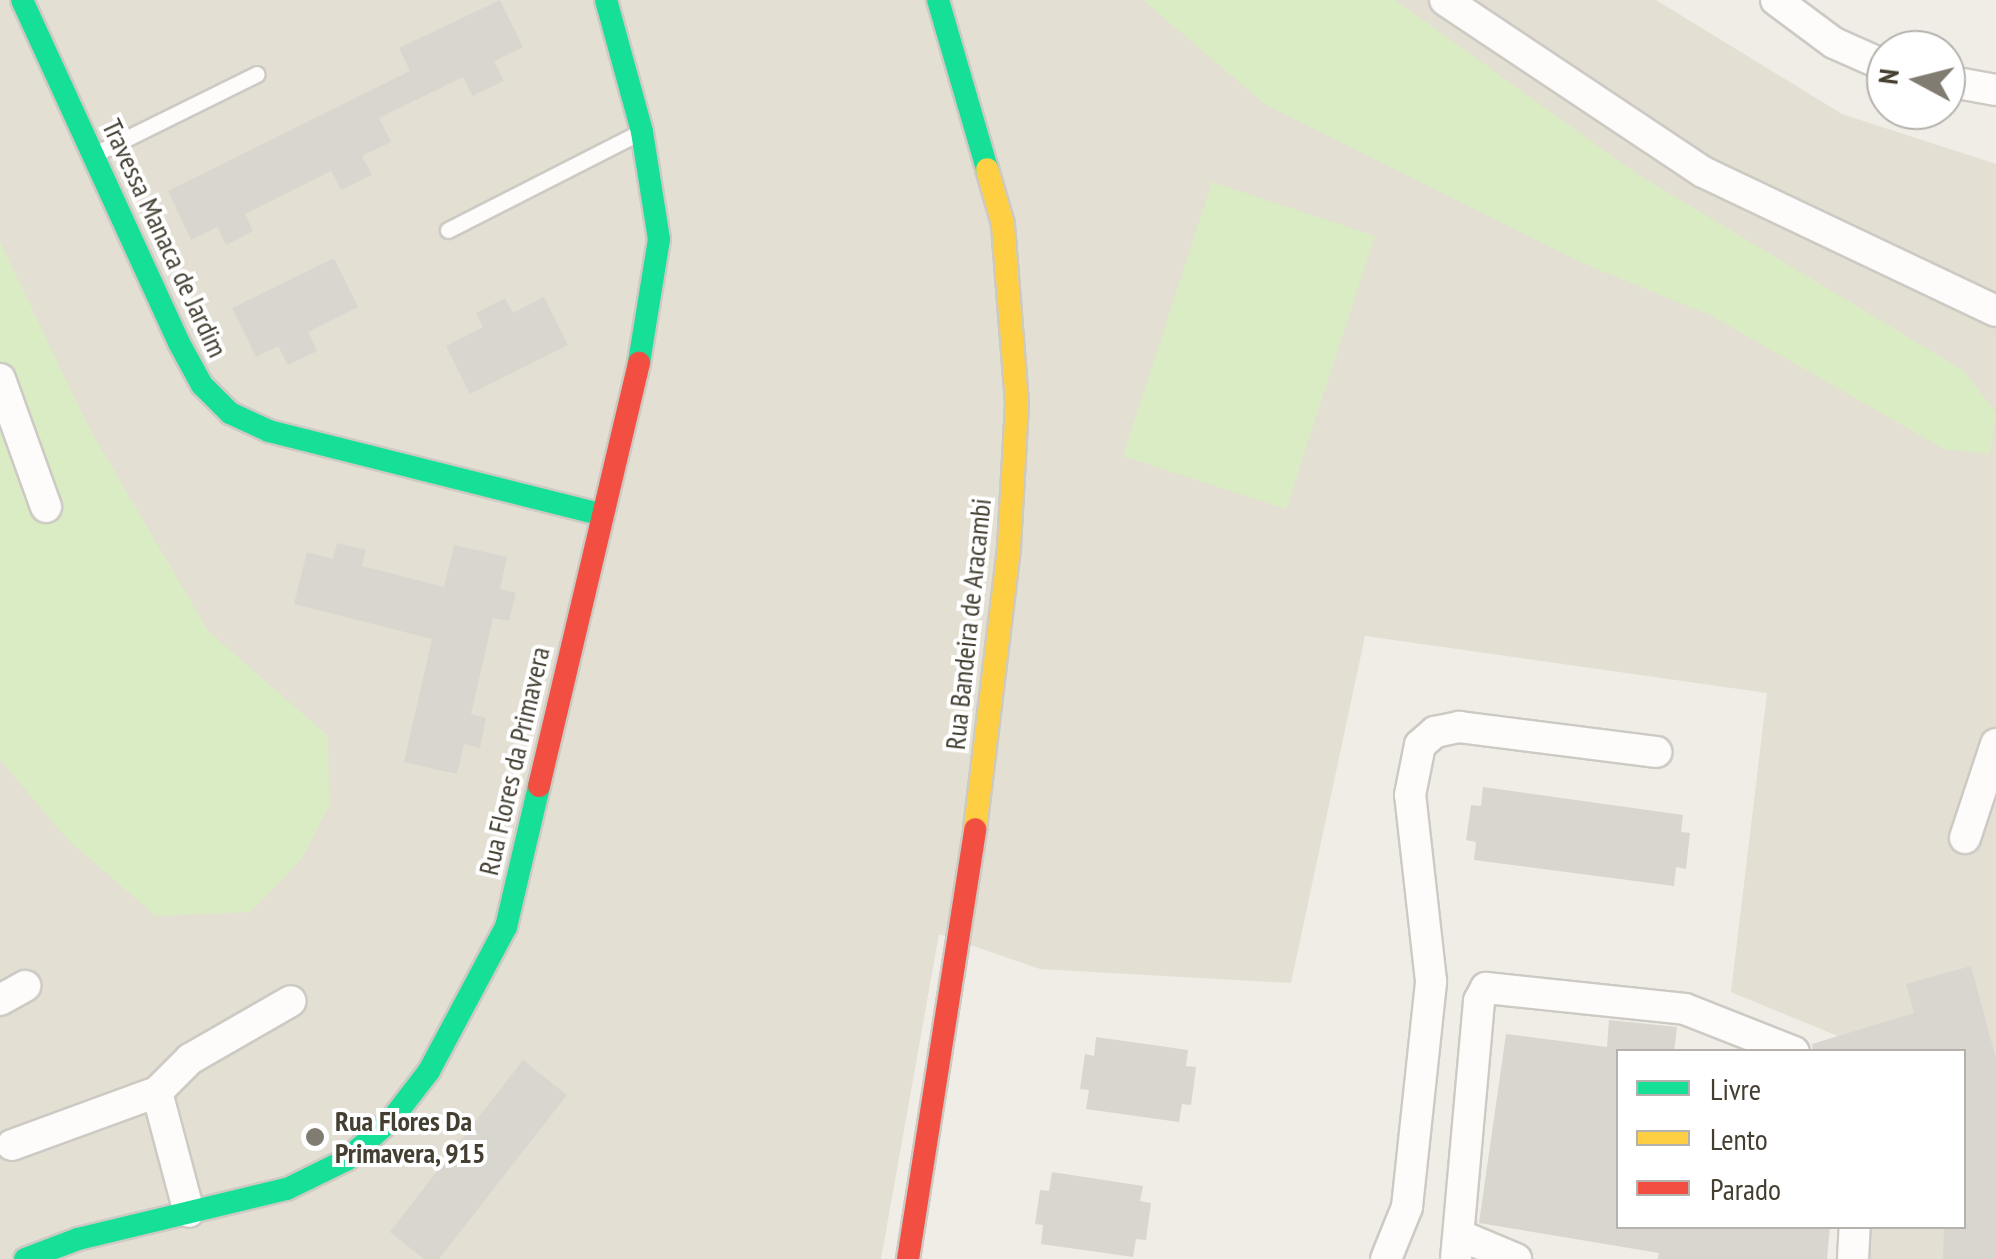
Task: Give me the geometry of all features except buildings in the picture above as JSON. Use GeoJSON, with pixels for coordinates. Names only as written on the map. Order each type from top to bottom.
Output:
{"type":"FeatureCollection","features":[{"type":"Feature","properties":{"kind":"street","name":"Travessa Manaca de Jardim"},"geometry":{"type":"LineString","coordinates":[[22,0],[187,357],[202,386],[230,413],[269,431],[603,515]]}},
{"type":"Feature","properties":{"kind":"street","name":"Rua Flores da Primavera"},"geometry":{"type":"LineString","coordinates":[[25,1259],[287,1188],[346,1160],[392,1119],[474,996],[506,927],[646,333],[660,239],[642,132],[606,0]]}},
{"type":"Feature","properties":{"kind":"street","name":"Rua Bandeira de Aracambi"},"geometry":{"type":"LineString","coordinates":[[908,1259],[964,918],[1009,547],[1017,404],[1003,224],[938,0]]}},
{"type":"Feature","properties":{"kind":"street"},"geometry":{"type":"LineString","coordinates":[[1445,0],[1703,172],[1996,310]]}},
{"type":"Feature","properties":{"kind":"street"},"geometry":{"type":"LineString","coordinates":[[1776,0],[1834,42],[1866,57]]}},
{"type":"Feature","properties":{"kind":"street"},"geometry":{"type":"LineString","coordinates":[[1966,85],[1996,90]]}},
{"type":"Feature","properties":{"kind":"street"},"geometry":{"type":"LineString","coordinates":[[0,379],[46,507]]}},
{"type":"Feature","properties":{"kind":"street"},"geometry":{"type":"LineString","coordinates":[[1386,1259],[1407,1207],[1431,981],[1410,794],[1420,746],[1435,732],[1459,727],[1656,752]]}},
{"type":"Feature","properties":{"kind":"street"},"geometry":{"type":"LineString","coordinates":[[1964,838],[1996,744]]}},
{"type":"Feature","properties":{"kind":"street"},"geometry":{"type":"LineString","coordinates":[[1459,1235],[1479,1000],[1486,988],[1685,1009],[1786,1049]]}},
{"type":"Feature","properties":{"kind":"street"},"geometry":{"type":"LineString","coordinates":[[12,1144],[157,1092],[190,1060],[291,1000]]}},
{"type":"Feature","properties":{"kind":"street"},"geometry":{"type":"LineString","coordinates":[[157,1092],[189,1212]]}},
{"type":"Feature","properties":{"kind":"street"},"geometry":{"type":"LineString","coordinates":[[1407,1207],[1516,1259]]}},
{"type":"Feature","properties":{"kind":"street"},"geometry":{"type":"LineString","coordinates":[[1853,1259],[1855,1229]]}},
{"type":"Feature","properties":{"kind":"lane"},"geometry":{"type":"LineString","coordinates":[[93,155],[257,74]]}},
{"type":"Feature","properties":{"kind":"lane"},"geometry":{"type":"LineString","coordinates":[[448,230],[642,132]]}},
{"type":"Feature","properties":{"kind":"shaded area"},"geometry":{"type":"Polygon","coordinates":[[[0,0],[1656,0],[1842,114],[1866,122],[1866,130],[1891,130],[1996,164],[1996,1259],[1868,1259],[1870,1229],[1966,1229],[1966,1049],[1869,1049],[1731,992],[1767,693],[1365,636],[1291,983],[1040,969],[939,934],[881,1259],[0,1259],[0,0]]]}},
{"type":"Feature","properties":{"kind":"green space"},"geometry":{"type":"Polygon","coordinates":[[[1143,0],[1395,0],[1634,172],[1964,371],[1996,413],[1990,454],[1944,449],[1712,316],[1580,262],[1266,105],[1143,0]]]}},
{"type":"Feature","properties":{"kind":"green space"},"geometry":{"type":"Polygon","coordinates":[[[1212,182],[1375,236],[1286,509],[1123,456],[1212,182]]]}},
{"type":"Feature","properties":{"kind":"green space"},"geometry":{"type":"Polygon","coordinates":[[[0,242],[89,428],[208,631],[328,736],[329,806],[301,860],[250,912],[156,916],[66,838],[0,759],[0,242]]]}},
{"type":"Feature","properties":{"kind":"traffic: fast"},"geometry":{"type":"LineString","coordinates":[[22,0],[179,343],[202,385],[230,413],[269,431],[603,515]]}},
{"type":"Feature","properties":{"kind":"traffic: fast"},"geometry":{"type":"LineString","coordinates":[[606,0],[642,132],[659,239],[639,363]]}},
{"type":"Feature","properties":{"kind":"traffic: fast"},"geometry":{"type":"LineString","coordinates":[[938,0],[987,169]]}},
{"type":"Feature","properties":{"kind":"traffic: fast"},"geometry":{"type":"LineString","coordinates":[[25,1259],[78,1239],[287,1189],[346,1160],[392,1119],[429,1071],[506,927],[539,786]]}},
{"type":"Feature","properties":{"kind":"traffic: slow"},"geometry":{"type":"LineString","coordinates":[[975,829],[1009,547],[1017,403],[1003,224],[987,169]]}},
{"type":"Feature","properties":{"kind":"traffic: jam"},"geometry":{"type":"LineString","coordinates":[[539,786],[639,363]]}},
{"type":"Feature","properties":{"kind":"traffic: jam"},"geometry":{"type":"LineString","coordinates":[[908,1259],[975,829]]}},
{"type":"Feature","properties":{"kind":"place","name":"Rua Flores Da Primavera, 915"},"geometry":{"type":"Point","coordinates":[315,1137]}}]}
